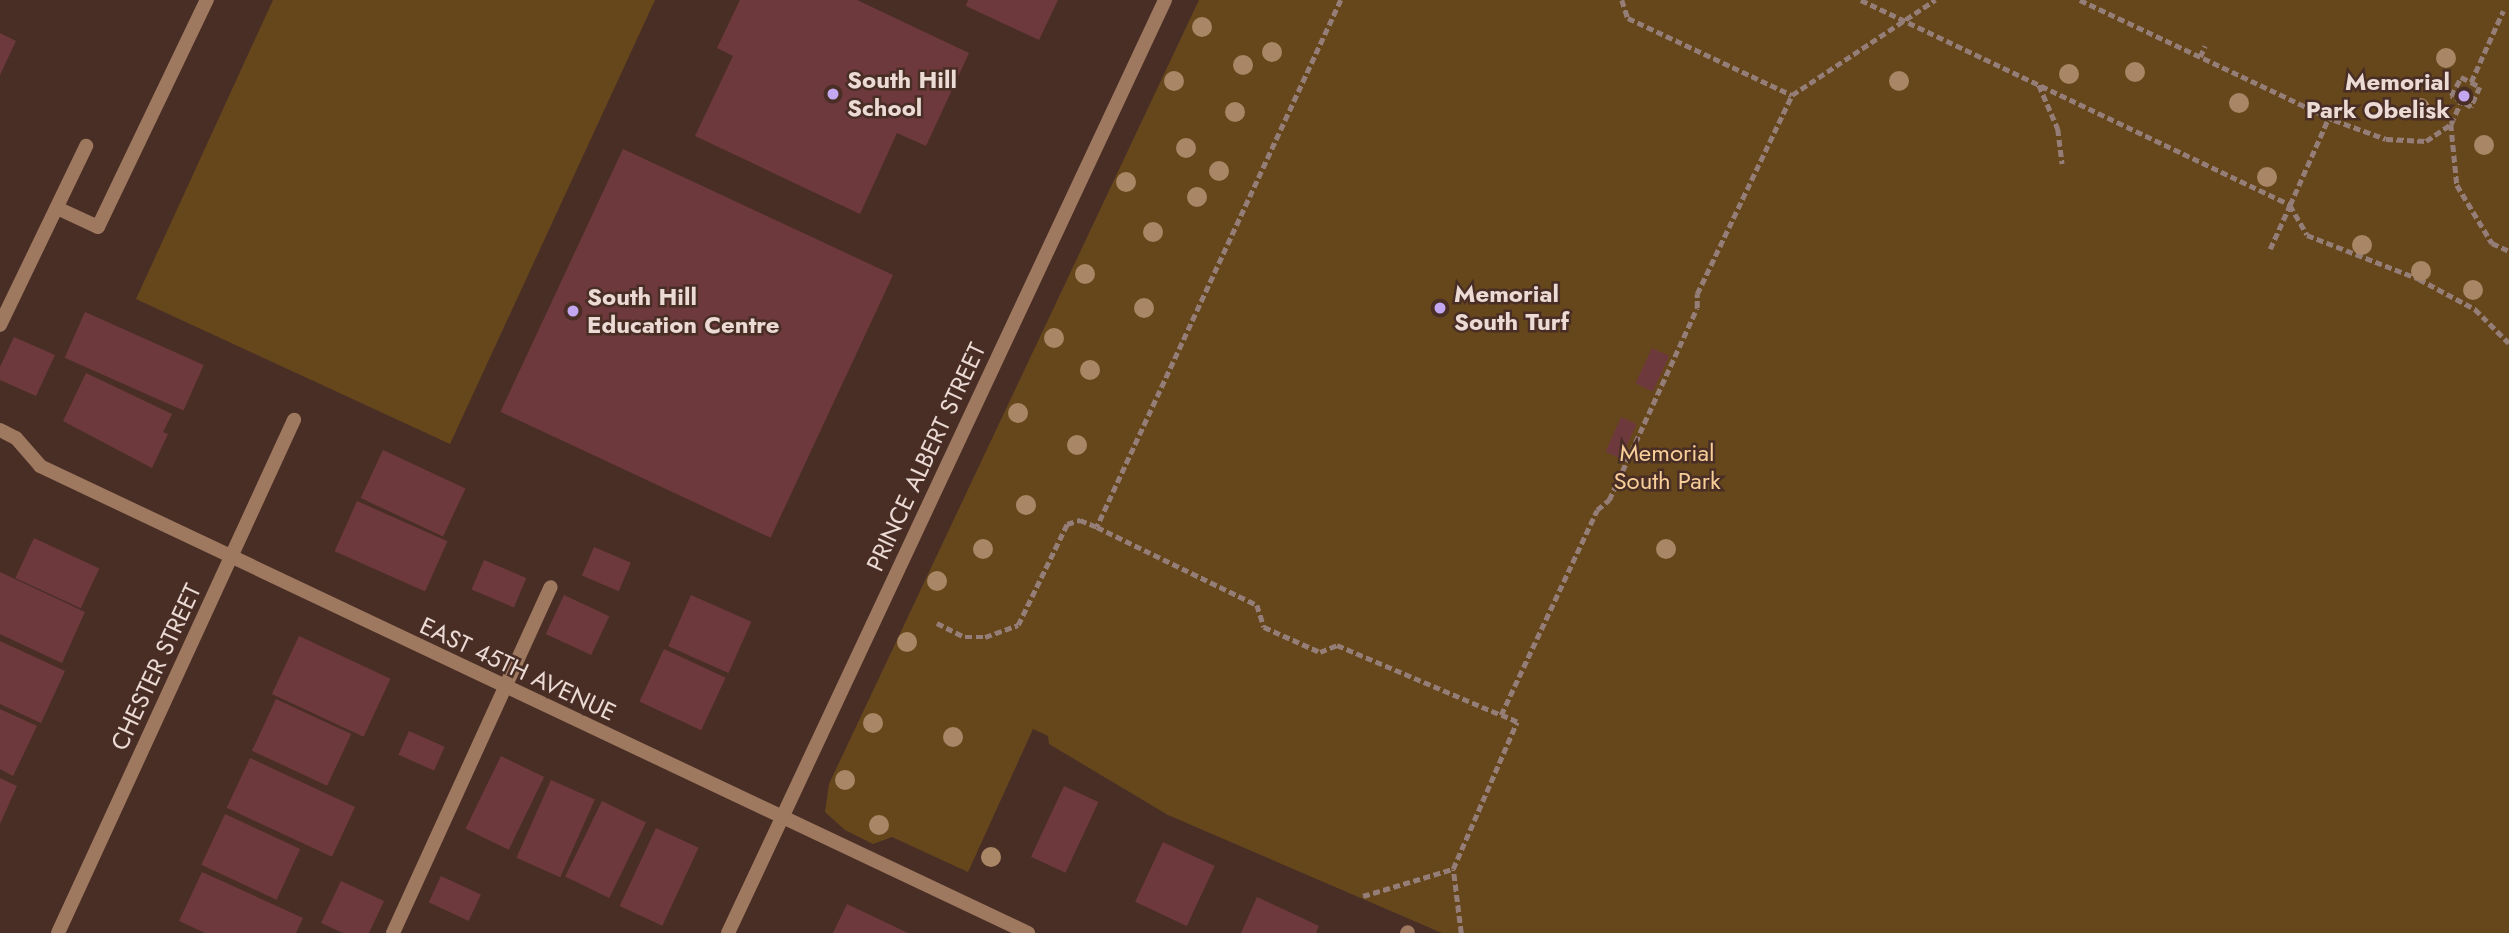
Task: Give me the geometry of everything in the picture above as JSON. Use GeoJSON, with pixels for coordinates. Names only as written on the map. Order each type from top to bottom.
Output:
{"type":"FeatureCollection","features":[{"type":"Feature","properties":{"kind":"street"},"geometry":{"type":"LineString","coordinates":[[57,208],[98,227],[207,0]]}},
{"type":"Feature","properties":{"kind":"street","name":"PRINCE ALBERT STREET"},"geometry":{"type":"LineString","coordinates":[[727,933],[1165,0]]}},
{"type":"Feature","properties":{"kind":"street"},"geometry":{"type":"LineString","coordinates":[[0,325],[86,146]]}},
{"type":"Feature","properties":{"kind":"street","name":"CHESTER STREET"},"geometry":{"type":"LineString","coordinates":[[58,933],[294,420]]}},
{"type":"Feature","properties":{"kind":"street","name":"EAST 45TH AVENUE"},"geometry":{"type":"LineString","coordinates":[[0,430],[16,438],[40,467],[1028,933]]}},
{"type":"Feature","properties":{"kind":"street"},"geometry":{"type":"LineString","coordinates":[[393,933],[551,587]]}},
{"type":"Feature","properties":{"kind":"path"},"geometry":{"type":"LineString","coordinates":[[1097,527],[1341,0]]}},
{"type":"Feature","properties":{"kind":"path"},"geometry":{"type":"LineString","coordinates":[[1622,0],[1628,18],[1792,95]]}},
{"type":"Feature","properties":{"kind":"path"},"geometry":{"type":"LineString","coordinates":[[1861,0],[2290,205],[2307,235],[2453,296],[2475,309],[2509,343]]}},
{"type":"Feature","properties":{"kind":"path"},"geometry":{"type":"LineString","coordinates":[[1501,715],[1597,510],[1609,500],[1697,308],[1697,294],[1792,95],[1935,0]]}},
{"type":"Feature","properties":{"kind":"path"},"geometry":{"type":"LineString","coordinates":[[2080,0],[2329,117],[2386,139],[2426,141],[2451,124]]}},
{"type":"Feature","properties":{"kind":"path"},"geometry":{"type":"LineString","coordinates":[[2470,82],[2503,11]]}},
{"type":"Feature","properties":{"kind":"path"},"geometry":{"type":"LineString","coordinates":[[2200,57],[2205,46]]}},
{"type":"Feature","properties":{"kind":"path"},"geometry":{"type":"LineString","coordinates":[[2461,77],[2470,82],[2480,87],[2471,107],[2451,96],[2461,77]]}},
{"type":"Feature","properties":{"kind":"path"},"geometry":{"type":"LineString","coordinates":[[2039,85],[2058,129],[2062,164]]}},
{"type":"Feature","properties":{"kind":"path"},"geometry":{"type":"LineString","coordinates":[[2461,102],[2451,124],[2457,185],[2492,243],[2509,251]]}},
{"type":"Feature","properties":{"kind":"path"},"geometry":{"type":"LineString","coordinates":[[2270,249],[2329,117]]}},
{"type":"Feature","properties":{"kind":"path"},"geometry":{"type":"LineString","coordinates":[[937,624],[965,636],[985,637],[1018,625],[1067,524],[1080,520],[1257,605],[1264,627],[1320,652],[1337,645],[1517,722],[1453,869],[1461,933]]}},
{"type":"Feature","properties":{"kind":"path"},"geometry":{"type":"LineString","coordinates":[[1363,896],[1453,869]]}},
{"type":"Feature","properties":{"kind":"green space"},"geometry":{"type":"Polygon","coordinates":[[[273,0],[655,0],[450,444],[136,299],[273,0]]]}},
{"type":"Feature","properties":{"kind":"green space","name":"Memorial South Park"},"geometry":{"type":"Polygon","coordinates":[[[1199,0],[2509,0],[2509,933],[1442,933],[1168,815],[1049,744],[1048,736],[1033,729],[968,872],[892,837],[873,844],[845,830],[825,812],[829,784],[1199,0]]]}},
{"type":"Feature","properties":{"kind":"building","name":"South Hill School"},"geometry":{"type":"Polygon","coordinates":[[[740,0],[857,0],[969,53],[926,146],[897,133],[860,214],[695,136],[733,56],[717,48],[740,0]]]}},
{"type":"Feature","properties":{"kind":"building"},"geometry":{"type":"Polygon","coordinates":[[[968,0],[1058,0],[1039,40],[966,6],[968,0]]]}},
{"type":"Feature","properties":{"kind":"building"},"geometry":{"type":"Polygon","coordinates":[[[0,33],[16,41],[0,75],[0,33]]]}},
{"type":"Feature","properties":{"kind":"building"},"geometry":{"type":"Polygon","coordinates":[[[623,149],[893,275],[771,538],[500,412],[623,149]]]}},
{"type":"Feature","properties":{"kind":"building"},"geometry":{"type":"Polygon","coordinates":[[[85,312],[204,365],[183,411],[65,358],[85,312]]]}},
{"type":"Feature","properties":{"kind":"building"},"geometry":{"type":"Polygon","coordinates":[[[14,337],[55,355],[36,396],[0,380],[0,367],[14,337]]]}},
{"type":"Feature","properties":{"kind":"building"},"geometry":{"type":"Polygon","coordinates":[[[1652,348],[1669,356],[1653,391],[1636,383],[1652,348]]]}},
{"type":"Feature","properties":{"kind":"building"},"geometry":{"type":"Polygon","coordinates":[[[86,373],[172,414],[163,432],[168,434],[152,468],[63,421],[86,373]]]}},
{"type":"Feature","properties":{"kind":"building"},"geometry":{"type":"Polygon","coordinates":[[[1621,417],[1637,424],[1621,459],[1606,452],[1621,417]]]}},
{"type":"Feature","properties":{"kind":"building"},"geometry":{"type":"Polygon","coordinates":[[[383,450],[465,488],[443,536],[361,498],[383,450]]]}},
{"type":"Feature","properties":{"kind":"building"},"geometry":{"type":"Polygon","coordinates":[[[357,501],[447,541],[425,592],[335,551],[357,501]]]}},
{"type":"Feature","properties":{"kind":"building"},"geometry":{"type":"Polygon","coordinates":[[[34,538],[99,568],[81,608],[15,578],[34,538]]]}},
{"type":"Feature","properties":{"kind":"building"},"geometry":{"type":"Polygon","coordinates":[[[594,547],[631,563],[619,591],[582,576],[594,547]]]}},
{"type":"Feature","properties":{"kind":"building"},"geometry":{"type":"Polygon","coordinates":[[[484,560],[526,578],[514,607],[471,589],[484,560]]]}},
{"type":"Feature","properties":{"kind":"building"},"geometry":{"type":"Polygon","coordinates":[[[0,572],[85,612],[62,663],[0,634],[0,572]]]}},
{"type":"Feature","properties":{"kind":"building"},"geometry":{"type":"Polygon","coordinates":[[[564,595],[609,616],[591,655],[546,634],[564,595]]]}},
{"type":"Feature","properties":{"kind":"building"},"geometry":{"type":"Polygon","coordinates":[[[691,595],[751,622],[729,673],[668,646],[691,595]]]}},
{"type":"Feature","properties":{"kind":"building"},"geometry":{"type":"Polygon","coordinates":[[[299,636],[391,679],[363,737],[272,694],[299,636]]]}},
{"type":"Feature","properties":{"kind":"building"},"geometry":{"type":"Polygon","coordinates":[[[0,641],[65,671],[41,723],[0,704],[0,641]]]}},
{"type":"Feature","properties":{"kind":"building"},"geometry":{"type":"Polygon","coordinates":[[[664,649],[726,678],[701,730],[639,702],[664,649]]]}},
{"type":"Feature","properties":{"kind":"building"},"geometry":{"type":"Polygon","coordinates":[[[276,699],[351,734],[327,786],[252,751],[276,699]]]}},
{"type":"Feature","properties":{"kind":"building"},"geometry":{"type":"Polygon","coordinates":[[[0,709],[37,726],[13,776],[0,769],[0,709]]]}},
{"type":"Feature","properties":{"kind":"building"},"geometry":{"type":"Polygon","coordinates":[[[409,731],[445,747],[434,771],[398,755],[409,731]]]}},
{"type":"Feature","properties":{"kind":"building"},"geometry":{"type":"Polygon","coordinates":[[[501,756],[544,777],[509,850],[465,829],[501,756]]]}},
{"type":"Feature","properties":{"kind":"building"},"geometry":{"type":"Polygon","coordinates":[[[250,758],[355,807],[332,857],[227,808],[250,758]]]}},
{"type":"Feature","properties":{"kind":"building"},"geometry":{"type":"Polygon","coordinates":[[[0,778],[17,786],[0,824],[0,778]]]}},
{"type":"Feature","properties":{"kind":"building"},"geometry":{"type":"Polygon","coordinates":[[[551,780],[595,800],[560,877],[516,858],[551,780]]]}},
{"type":"Feature","properties":{"kind":"building"},"geometry":{"type":"Polygon","coordinates":[[[1064,786],[1098,802],[1065,873],[1031,857],[1064,786]]]}},
{"type":"Feature","properties":{"kind":"building"},"geometry":{"type":"Polygon","coordinates":[[[602,801],[646,822],[609,898],[565,876],[602,801]]]}},
{"type":"Feature","properties":{"kind":"building"},"geometry":{"type":"Polygon","coordinates":[[[225,814],[300,849],[277,900],[201,865],[225,814]]]}},
{"type":"Feature","properties":{"kind":"building"},"geometry":{"type":"Polygon","coordinates":[[[656,828],[699,848],[662,926],[620,906],[656,828]]]}},
{"type":"Feature","properties":{"kind":"building"},"geometry":{"type":"Polygon","coordinates":[[[1163,842],[1215,866],[1187,926],[1135,902],[1163,842]]]}},
{"type":"Feature","properties":{"kind":"building"},"geometry":{"type":"Polygon","coordinates":[[[202,872],[303,918],[296,933],[205,933],[179,921],[202,872]]]}},
{"type":"Feature","properties":{"kind":"building"},"geometry":{"type":"Polygon","coordinates":[[[441,876],[481,895],[469,921],[429,902],[441,876]]]}},
{"type":"Feature","properties":{"kind":"building"},"geometry":{"type":"Polygon","coordinates":[[[341,881],[384,901],[369,933],[343,933],[321,923],[341,881]]]}},
{"type":"Feature","properties":{"kind":"building"},"geometry":{"type":"Polygon","coordinates":[[[1257,897],[1319,926],[1316,933],[1241,933],[1257,897]]]}},
{"type":"Feature","properties":{"kind":"building"},"geometry":{"type":"Polygon","coordinates":[[[847,904],[908,933],[833,933],[847,904]]]}},
{"type":"Feature","properties":{"kind":"place","name":"South Hill School"},"geometry":{"type":"Point","coordinates":[833,94]}},
{"type":"Feature","properties":{"kind":"place","name":"Memorial Park Obelisk"},"geometry":{"type":"Point","coordinates":[2464,96]}},
{"type":"Feature","properties":{"kind":"place","name":"Memorial South Turf"},"geometry":{"type":"Point","coordinates":[1440,308]}},
{"type":"Feature","properties":{"kind":"place","name":"South Hill Education Centre"},"geometry":{"type":"Point","coordinates":[573,311]}}]}
